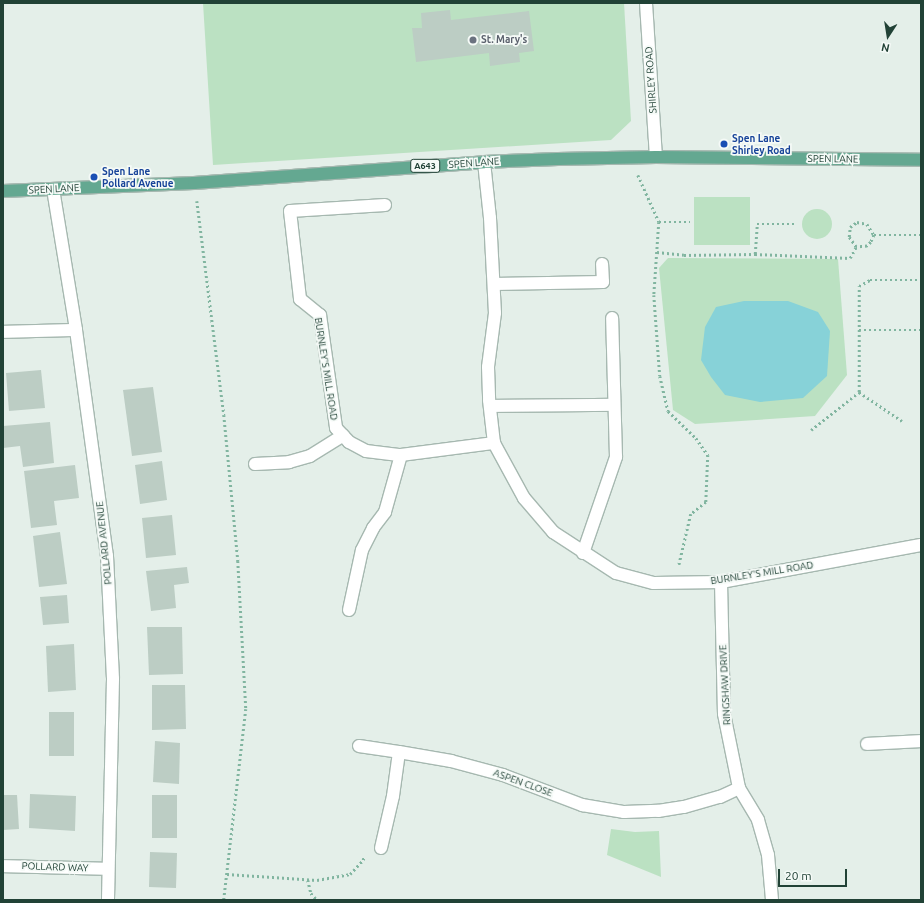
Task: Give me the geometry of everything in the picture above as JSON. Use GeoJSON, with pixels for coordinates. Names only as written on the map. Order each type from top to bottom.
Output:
{"type":"FeatureCollection","features":[{"type":"Feature","properties":{"kind":"main road","name":"SPEN LANE"},"geometry":{"type":"LineString","coordinates":[[3,191],[194,183],[484,162],[656,157],[921,160]]}},
{"type":"Feature","properties":{"kind":"street","name":"SHIRLEY ROAD"},"geometry":{"type":"LineString","coordinates":[[646,3],[656,157]]}},
{"type":"Feature","properties":{"kind":"street","name":"BURNLEY'S MILL ROAD"},"geometry":{"type":"LineString","coordinates":[[484,162],[490,218],[494,284],[495,314],[488,367],[494,443],[524,498],[553,532],[583,553],[616,573],[654,583],[721,582],[921,545]]}},
{"type":"Feature","properties":{"kind":"street","name":"POLLARD AVENUE"},"geometry":{"type":"LineString","coordinates":[[53,189],[76,330],[107,556],[112,679],[108,900]]}},
{"type":"Feature","properties":{"kind":"street","name":"BURNLEY'S MILL ROAD"},"geometry":{"type":"LineString","coordinates":[[385,205],[290,211],[300,300],[320,315],[336,428],[349,442],[366,451],[401,455],[494,443]]}},
{"type":"Feature","properties":{"kind":"street"},"geometry":{"type":"LineString","coordinates":[[494,284],[603,282],[602,264]]}},
{"type":"Feature","properties":{"kind":"street"},"geometry":{"type":"LineString","coordinates":[[583,553],[616,457],[612,318]]}},
{"type":"Feature","properties":{"kind":"street"},"geometry":{"type":"LineString","coordinates":[[3,332],[76,330]]}},
{"type":"Feature","properties":{"kind":"street"},"geometry":{"type":"LineString","coordinates":[[490,406],[614,405]]}},
{"type":"Feature","properties":{"kind":"street"},"geometry":{"type":"LineString","coordinates":[[255,464],[289,462],[310,456],[343,435]]}},
{"type":"Feature","properties":{"kind":"street"},"geometry":{"type":"LineString","coordinates":[[349,610],[362,550],[373,528],[386,512],[401,455]]}},
{"type":"Feature","properties":{"kind":"street","name":"RINGSHAW DRIVE"},"geometry":{"type":"LineString","coordinates":[[721,582],[724,714],[739,788],[758,820],[768,855],[772,900]]}},
{"type":"Feature","properties":{"kind":"street"},"geometry":{"type":"LineString","coordinates":[[868,744],[921,741]]}},
{"type":"Feature","properties":{"kind":"street","name":"ASPEN CLOSE"},"geometry":{"type":"LineString","coordinates":[[359,746],[451,761],[503,775],[582,805],[624,812],[658,812],[684,807],[720,797],[739,788]]}},
{"type":"Feature","properties":{"kind":"street"},"geometry":{"type":"LineString","coordinates":[[380,848],[393,796],[399,752]]}},
{"type":"Feature","properties":{"kind":"street","name":"POLLARD WAY"},"geometry":{"type":"LineString","coordinates":[[3,866],[108,869]]}},
{"type":"Feature","properties":{"kind":"path"},"geometry":{"type":"LineString","coordinates":[[631,158],[659,222],[654,295],[660,376],[668,411],[696,438],[708,455],[706,502],[691,514],[675,583]]}},
{"type":"Feature","properties":{"kind":"path"},"geometry":{"type":"LineString","coordinates":[[194,183],[225,423],[238,561],[246,709],[224,900]]}},
{"type":"Feature","properties":{"kind":"path"},"geometry":{"type":"LineString","coordinates":[[659,222],[690,222]]}},
{"type":"Feature","properties":{"kind":"path"},"geometry":{"type":"LineString","coordinates":[[856,247],[849,237],[850,227],[857,222],[867,224],[874,235]]}},
{"type":"Feature","properties":{"kind":"path"},"geometry":{"type":"LineString","coordinates":[[755,254],[757,224],[797,224]]}},
{"type":"Feature","properties":{"kind":"path"},"geometry":{"type":"LineString","coordinates":[[856,247],[867,246],[874,235]]}},
{"type":"Feature","properties":{"kind":"path"},"geometry":{"type":"LineString","coordinates":[[874,235],[921,235]]}},
{"type":"Feature","properties":{"kind":"path"},"geometry":{"type":"LineString","coordinates":[[657,252],[684,255],[755,254],[850,258],[856,247]]}},
{"type":"Feature","properties":{"kind":"path"},"geometry":{"type":"LineString","coordinates":[[859,392],[859,286],[870,280],[921,280]]}},
{"type":"Feature","properties":{"kind":"path"},"geometry":{"type":"LineString","coordinates":[[859,330],[921,330]]}},
{"type":"Feature","properties":{"kind":"path"},"geometry":{"type":"LineString","coordinates":[[859,392],[902,421]]}},
{"type":"Feature","properties":{"kind":"path"},"geometry":{"type":"LineString","coordinates":[[811,430],[859,392]]}},
{"type":"Feature","properties":{"kind":"path"},"geometry":{"type":"LineString","coordinates":[[227,874],[317,880],[350,874],[363,860],[365,853]]}},
{"type":"Feature","properties":{"kind":"path"},"geometry":{"type":"LineString","coordinates":[[308,880],[311,893],[317,900]]}},
{"type":"Feature","properties":{"kind":"green space"},"geometry":{"type":"Polygon","coordinates":[[[203,3],[624,3],[631,121],[611,140],[213,165],[203,3]]]}},
{"type":"Feature","properties":{"kind":"green space"},"geometry":{"type":"Polygon","coordinates":[[[694,197],[750,197],[750,245],[694,245],[694,197]]]}},
{"type":"Feature","properties":{"kind":"green space"},"geometry":{"type":"Polygon","coordinates":[[[817,209],[828,213],[832,224],[828,235],[817,239],[806,235],[802,224],[806,213],[817,209]]]}},
{"type":"Feature","properties":{"kind":"green space"},"geometry":{"type":"Polygon","coordinates":[[[668,258],[838,259],[847,375],[815,416],[695,424],[673,410],[659,268],[668,258]]]}},
{"type":"Feature","properties":{"kind":"green space"},"geometry":{"type":"Polygon","coordinates":[[[611,829],[635,832],[659,831],[661,877],[607,855],[611,829]]]}},
{"type":"Feature","properties":{"kind":"water"},"geometry":{"type":"Polygon","coordinates":[[[744,301],[788,301],[818,312],[830,331],[827,376],[803,398],[760,402],[725,395],[711,377],[701,360],[705,327],[716,307],[744,301]]]}},
{"type":"Feature","properties":{"kind":"building","name":"St. Mary's"},"geometry":{"type":"Polygon","coordinates":[[[450,10],[451,20],[529,11],[534,51],[519,53],[520,62],[490,66],[489,53],[416,62],[412,28],[422,28],[421,13],[450,10]]]}},
{"type":"Feature","properties":{"kind":"building"},"geometry":{"type":"Polygon","coordinates":[[[41,370],[45,408],[9,411],[6,373],[41,370]]]}},
{"type":"Feature","properties":{"kind":"building"},"geometry":{"type":"Polygon","coordinates":[[[153,387],[162,452],[132,456],[123,390],[153,387]]]}},
{"type":"Feature","properties":{"kind":"building"},"geometry":{"type":"Polygon","coordinates":[[[50,422],[54,463],[23,467],[20,446],[3,448],[3,426],[50,422]]]}},
{"type":"Feature","properties":{"kind":"building"},"geometry":{"type":"Polygon","coordinates":[[[162,461],[167,500],[140,504],[135,465],[162,461]]]}},
{"type":"Feature","properties":{"kind":"building"},"geometry":{"type":"Polygon","coordinates":[[[75,465],[79,498],[54,501],[57,525],[31,528],[24,471],[75,465]]]}},
{"type":"Feature","properties":{"kind":"building"},"geometry":{"type":"Polygon","coordinates":[[[172,515],[176,555],[146,558],[142,518],[172,515]]]}},
{"type":"Feature","properties":{"kind":"building"},"geometry":{"type":"Polygon","coordinates":[[[60,532],[67,584],[39,587],[33,536],[60,532]]]}},
{"type":"Feature","properties":{"kind":"building"},"geometry":{"type":"Polygon","coordinates":[[[187,567],[189,583],[174,585],[176,608],[151,611],[146,571],[187,567]]]}},
{"type":"Feature","properties":{"kind":"building"},"geometry":{"type":"Polygon","coordinates":[[[67,595],[69,623],[43,625],[40,597],[67,595]]]}},
{"type":"Feature","properties":{"kind":"building"},"geometry":{"type":"Polygon","coordinates":[[[147,627],[182,627],[183,674],[149,675],[147,627]]]}},
{"type":"Feature","properties":{"kind":"building"},"geometry":{"type":"Polygon","coordinates":[[[74,644],[76,690],[48,692],[46,646],[74,644]]]}},
{"type":"Feature","properties":{"kind":"building"},"geometry":{"type":"Polygon","coordinates":[[[152,685],[185,685],[186,729],[152,730],[152,685]]]}},
{"type":"Feature","properties":{"kind":"building"},"geometry":{"type":"Polygon","coordinates":[[[49,712],[74,712],[74,756],[49,756],[49,712]]]}},
{"type":"Feature","properties":{"kind":"building"},"geometry":{"type":"Polygon","coordinates":[[[155,741],[180,743],[179,784],[153,782],[155,741]]]}},
{"type":"Feature","properties":{"kind":"building"},"geometry":{"type":"Polygon","coordinates":[[[30,794],[76,796],[75,831],[29,828],[30,794]]]}},
{"type":"Feature","properties":{"kind":"building"},"geometry":{"type":"Polygon","coordinates":[[[3,795],[17,795],[19,829],[3,830],[3,795]]]}},
{"type":"Feature","properties":{"kind":"building"},"geometry":{"type":"Polygon","coordinates":[[[152,795],[177,795],[177,838],[152,838],[152,795]]]}},
{"type":"Feature","properties":{"kind":"building"},"geometry":{"type":"Polygon","coordinates":[[[150,852],[177,853],[176,888],[149,887],[150,852]]]}},
{"type":"Feature","properties":{"kind":"place","name":"St. Mary's"},"geometry":{"type":"Point","coordinates":[473,40]}},
{"type":"Feature","properties":{"kind":"place","name":"Spen Lane Shirley Road"},"geometry":{"type":"Point","coordinates":[724,144]}},
{"type":"Feature","properties":{"kind":"place","name":"Spen Lane Pollard Avenue"},"geometry":{"type":"Point","coordinates":[94,177]}}]}
